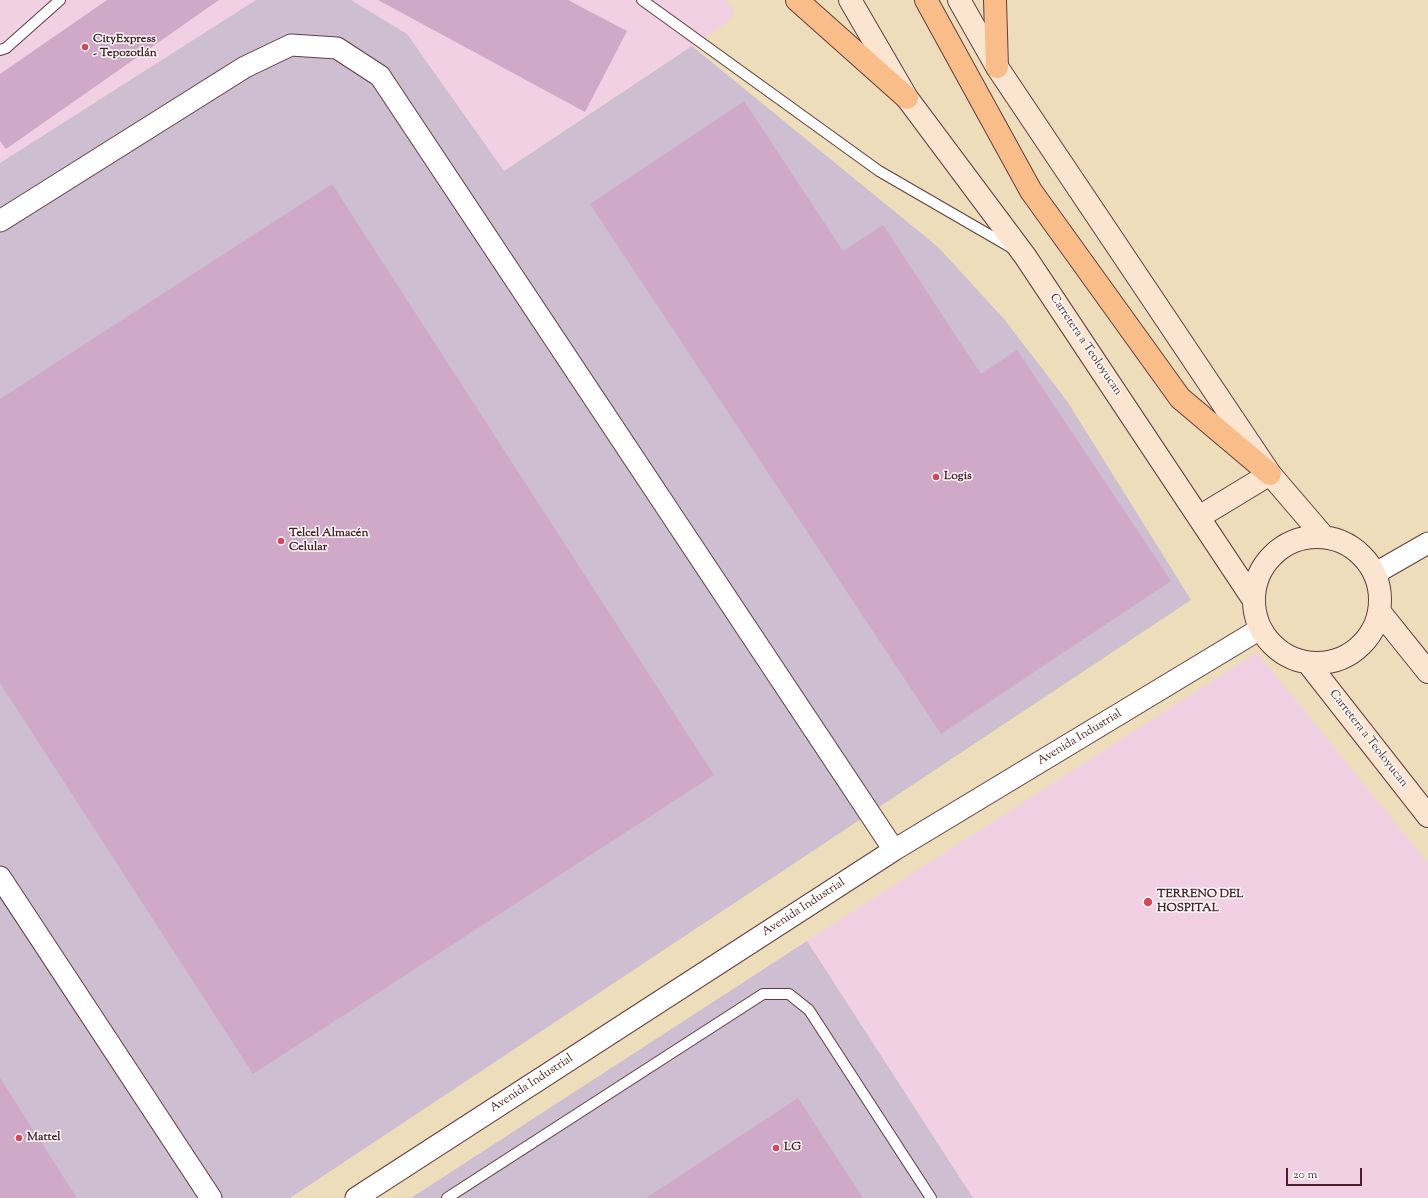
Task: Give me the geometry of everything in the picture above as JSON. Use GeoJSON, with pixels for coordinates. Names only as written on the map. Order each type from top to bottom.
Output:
{"type":"FeatureCollection","features":[{"type":"Feature","properties":{"kind":"highway"},"geometry":{"type":"LineString","coordinates":[[797,0],[907,98]]}},
{"type":"Feature","properties":{"kind":"highway"},"geometry":{"type":"LineString","coordinates":[[926,0],[1031,191],[1180,398],[1270,474]]}},
{"type":"Feature","properties":{"kind":"highway"},"geometry":{"type":"LineString","coordinates":[[995,0],[997,67]]}},
{"type":"Feature","properties":{"kind":"main road","name":"Carretera a Teoloyucan"},"geometry":{"type":"LineString","coordinates":[[850,0],[907,98],[1025,256],[1253,599]]}},
{"type":"Feature","properties":{"kind":"main road"},"geometry":{"type":"LineString","coordinates":[[959,0],[997,67],[1270,474],[1324,537]]}},
{"type":"Feature","properties":{"kind":"main road"},"geometry":{"type":"LineString","coordinates":[[1199,517],[1270,474]]}},
{"type":"Feature","properties":{"kind":"main road"},"geometry":{"type":"LineString","coordinates":[[1306,537],[1324,537],[1345,543],[1362,556],[1374,574],[1379,592],[1379,611],[1373,629],[1362,645],[1346,657],[1328,663],[1308,663],[1289,657],[1272,646],[1260,629],[1255,615],[1253,599],[1260,571],[1279,548],[1306,537]]}},
{"type":"Feature","properties":{"kind":"main road"},"geometry":{"type":"LineString","coordinates":[[1379,611],[1428,672]]}},
{"type":"Feature","properties":{"kind":"main road","name":"Carretera a Teoloyucan"},"geometry":{"type":"LineString","coordinates":[[1308,663],[1428,816]]}},
{"type":"Feature","properties":{"kind":"street"},"geometry":{"type":"LineString","coordinates":[[0,220],[245,67],[291,45],[337,48],[380,76],[894,850]]}},
{"type":"Feature","properties":{"kind":"street"},"geometry":{"type":"LineString","coordinates":[[1374,574],[1428,543]]}},
{"type":"Feature","properties":{"kind":"street","name":"Avenida Industrial"},"geometry":{"type":"LineString","coordinates":[[356,1198],[894,850],[1260,629]]}},
{"type":"Feature","properties":{"kind":"street"},"geometry":{"type":"LineString","coordinates":[[0,877],[211,1198]]}},
{"type":"Feature","properties":{"kind":"lane"},"geometry":{"type":"LineString","coordinates":[[0,50],[6,48],[60,0]]}},
{"type":"Feature","properties":{"kind":"lane"},"geometry":{"type":"LineString","coordinates":[[642,0],[878,171],[1025,256]]}},
{"type":"Feature","properties":{"kind":"lane"},"geometry":{"type":"LineString","coordinates":[[447,1198],[763,994],[789,994],[809,1010],[931,1198]]}},
{"type":"Feature","properties":{"kind":"shaded area"},"geometry":{"type":"Polygon","coordinates":[[[0,0],[256,0],[0,163],[0,0]]]}},
{"type":"Feature","properties":{"kind":"shaded area"},"geometry":{"type":"Polygon","coordinates":[[[256,0],[351,0],[407,34],[504,171],[692,46],[938,247],[1004,319],[1067,401],[1191,600],[290,1198],[0,1198],[0,163],[256,0]]]}},
{"type":"Feature","properties":{"kind":"shaded area"},"geometry":{"type":"Polygon","coordinates":[[[351,0],[726,0],[734,11],[731,20],[504,171],[407,34],[351,0]]]}},
{"type":"Feature","properties":{"kind":"shaded area","name":"TERRENO DEL HOSPITAL"},"geometry":{"type":"Polygon","coordinates":[[[1257,652],[1428,863],[1428,1198],[973,1198],[807,941],[1257,652]]]}},
{"type":"Feature","properties":{"kind":"shaded area"},"geometry":{"type":"Polygon","coordinates":[[[807,941],[973,1198],[411,1198],[807,941]]]}},
{"type":"Feature","properties":{"kind":"building"},"geometry":{"type":"Polygon","coordinates":[[[107,0],[219,0],[6,149],[0,141],[0,74],[107,0]]]}},
{"type":"Feature","properties":{"kind":"building"},"geometry":{"type":"Polygon","coordinates":[[[378,0],[568,0],[627,31],[585,112],[378,0]]]}},
{"type":"Feature","properties":{"kind":"building","name":"Logis"},"geometry":{"type":"Polygon","coordinates":[[[744,101],[843,251],[883,225],[981,374],[1017,350],[1171,581],[941,734],[590,204],[744,101]]]}},
{"type":"Feature","properties":{"kind":"building","name":"Telcel Almacén Celular"},"geometry":{"type":"Polygon","coordinates":[[[332,184],[714,775],[253,1074],[0,683],[0,399],[332,184]]]}},
{"type":"Feature","properties":{"kind":"building","name":"Mattel"},"geometry":{"type":"Polygon","coordinates":[[[0,1078],[77,1198],[0,1198],[0,1078]]]}},
{"type":"Feature","properties":{"kind":"building","name":"LG"},"geometry":{"type":"Polygon","coordinates":[[[798,1098],[863,1198],[646,1198],[798,1098]]]}},
{"type":"Feature","properties":{"kind":"place","name":"CityExpress - Tepozotlán"},"geometry":{"type":"Point","coordinates":[85,47]}},
{"type":"Feature","properties":{"kind":"place","name":"Logis"},"geometry":{"type":"Point","coordinates":[936,477]}},
{"type":"Feature","properties":{"kind":"place","name":"Telcel Almacén Celular"},"geometry":{"type":"Point","coordinates":[281,541]}},
{"type":"Feature","properties":{"kind":"place","name":"TERRENO DEL HOSPITAL"},"geometry":{"type":"Point","coordinates":[1148,902]}},
{"type":"Feature","properties":{"kind":"place","name":"Mattel"},"geometry":{"type":"Point","coordinates":[19,1138]}},
{"type":"Feature","properties":{"kind":"place","name":"LG"},"geometry":{"type":"Point","coordinates":[776,1148]}}]}
